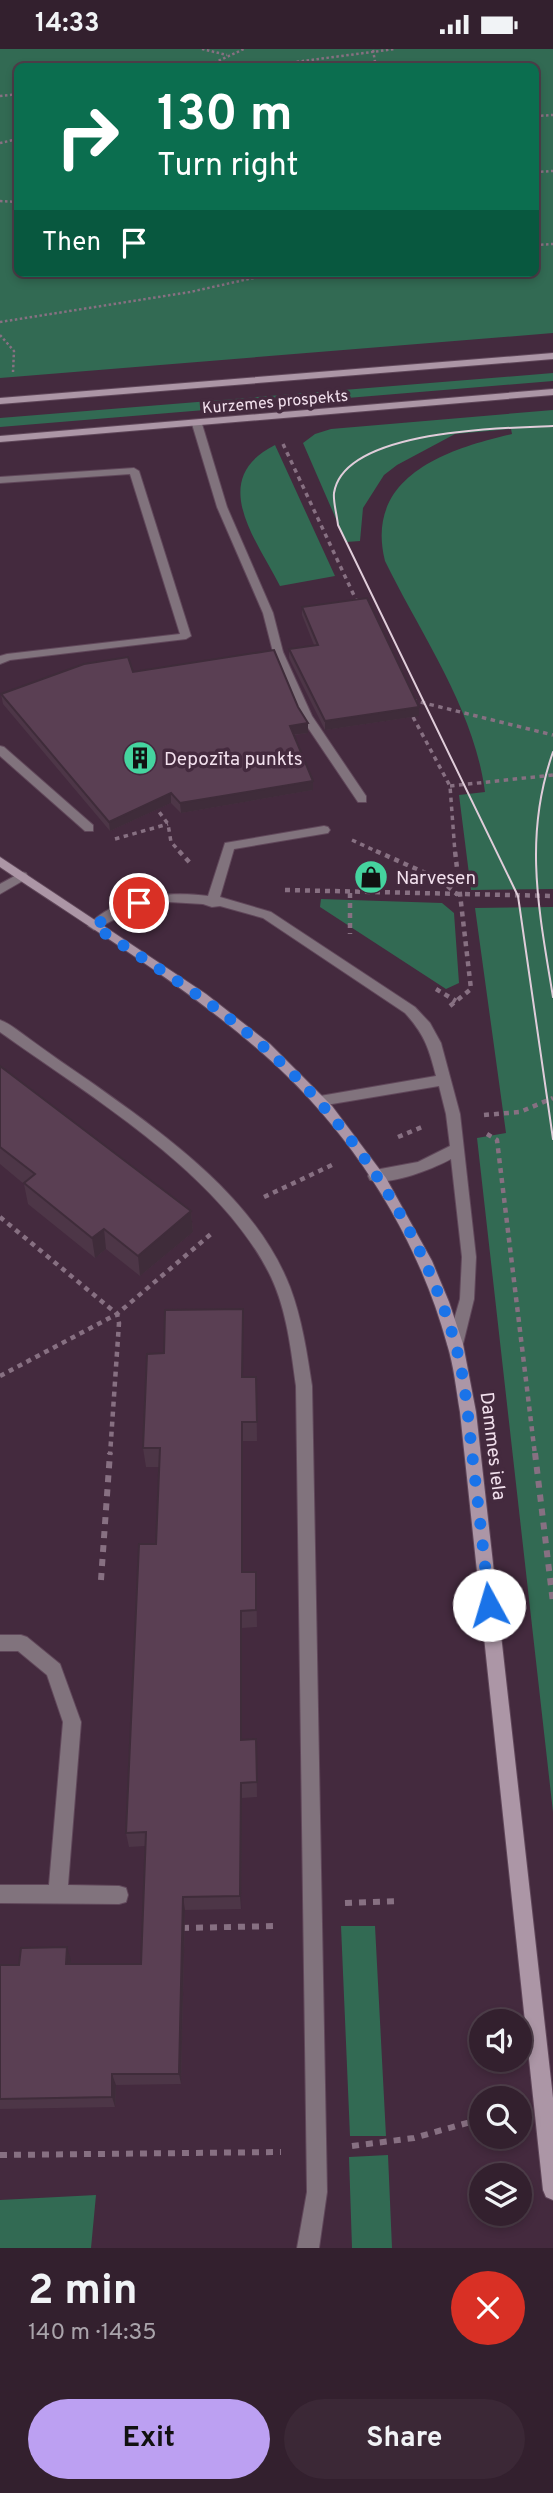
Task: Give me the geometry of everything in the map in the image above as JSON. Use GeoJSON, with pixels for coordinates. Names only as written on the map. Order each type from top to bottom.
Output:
{"type":"FeatureCollection","features":[{"type":"Feature","properties":{"kind":"main road","name":"Kurzemes prospekts"},"geometry":{"type":"LineString","coordinates":[[0,401],[553,356]]}},
{"type":"Feature","properties":{"kind":"main road","name":"Kurzemes prospekts"},"geometry":{"type":"LineString","coordinates":[[0,439],[271,418],[553,391]]}},
{"type":"Feature","properties":{"kind":"main road","name":"Dammes iela"},"geometry":{"type":"LineString","coordinates":[[0,861],[206,1002],[265,1048],[320,1101],[375,1176],[396,1208],[429,1273],[455,1344],[468,1412],[553,2190]]}},
{"type":"Feature","properties":{"kind":"street"},"geometry":{"type":"LineString","coordinates":[[197,424],[222,507],[268,613],[278,652],[306,716],[362,799]]}},
{"type":"Feature","properties":{"kind":"street"},"geometry":{"type":"LineString","coordinates":[[0,479],[134,471],[186,636],[7,657],[0,661]]}},
{"type":"Feature","properties":{"kind":"street"},"geometry":{"type":"LineString","coordinates":[[3,757],[89,828]]}},
{"type":"Feature","properties":{"kind":"street"},"geometry":{"type":"LineString","coordinates":[[212,903],[229,846],[324,830]]}},
{"type":"Feature","properties":{"kind":"street"},"geometry":{"type":"LineString","coordinates":[[0,890],[22,876]]}},
{"type":"Feature","properties":{"kind":"street"},"geometry":{"type":"LineString","coordinates":[[94,926],[121,909],[166,899],[239,905],[267,915],[410,1010],[425,1026],[434,1043],[453,1114],[469,1257],[467,1299],[455,1344]]}},
{"type":"Feature","properties":{"kind":"street"},"geometry":{"type":"LineString","coordinates":[[0,1025],[177,1156],[236,1213],[259,1243],[277,1274],[295,1326],[304,1386],[317,2151],[317,2192],[308,2248]]}},
{"type":"Feature","properties":{"kind":"street"},"geometry":{"type":"LineString","coordinates":[[320,1101],[444,1080]]}},
{"type":"Feature","properties":{"kind":"street"},"geometry":{"type":"LineString","coordinates":[[375,1176],[419,1169],[440,1161],[457,1148]]}},
{"type":"Feature","properties":{"kind":"street"},"geometry":{"type":"LineString","coordinates":[[0,1643],[21,1643],[54,1670],[72,1722],[58,1895]]}},
{"type":"Feature","properties":{"kind":"street"},"geometry":{"type":"LineString","coordinates":[[0,1894],[119,1895]]}},
{"type":"Feature","properties":{"kind":"path"},"geometry":{"type":"LineString","coordinates":[[202,49],[228,55]]}},
{"type":"Feature","properties":{"kind":"path"},"geometry":{"type":"LineString","coordinates":[[213,63],[244,49]]}},
{"type":"Feature","properties":{"kind":"path"},"geometry":{"type":"LineString","coordinates":[[284,63],[394,49]]}},
{"type":"Feature","properties":{"kind":"path"},"geometry":{"type":"LineString","coordinates":[[0,322],[190,292],[257,277]]}},
{"type":"Feature","properties":{"kind":"path"},"geometry":{"type":"LineString","coordinates":[[0,335],[15,348],[17,358],[10,381],[14,400]]}},
{"type":"Feature","properties":{"kind":"path"},"geometry":{"type":"LineString","coordinates":[[271,418],[358,603],[344,603]]}},
{"type":"Feature","properties":{"kind":"path"},"geometry":{"type":"LineString","coordinates":[[411,699],[553,735]]}},
{"type":"Feature","properties":{"kind":"path"},"geometry":{"type":"LineString","coordinates":[[413,717],[450,786],[459,896],[471,989],[425,1026]]}},
{"type":"Feature","properties":{"kind":"path"},"geometry":{"type":"LineString","coordinates":[[450,786],[553,775]]}},
{"type":"Feature","properties":{"kind":"path"},"geometry":{"type":"LineString","coordinates":[[152,802],[168,824],[171,842],[195,868],[218,883]]}},
{"type":"Feature","properties":{"kind":"path"},"geometry":{"type":"LineString","coordinates":[[324,830],[439,879],[459,896]]}},
{"type":"Feature","properties":{"kind":"path"},"geometry":{"type":"LineString","coordinates":[[277,889],[459,896],[553,896]]}},
{"type":"Feature","properties":{"kind":"path"},"geometry":{"type":"LineString","coordinates":[[350,893],[350,935]]}},
{"type":"Feature","properties":{"kind":"path"},"geometry":{"type":"LineString","coordinates":[[453,1114],[504,1116],[535,1109],[553,1098]]}},
{"type":"Feature","properties":{"kind":"path"},"geometry":{"type":"LineString","coordinates":[[453,1114],[498,1140],[553,1603]]}},
{"type":"Feature","properties":{"kind":"path"},"geometry":{"type":"LineString","coordinates":[[0,1377],[117,1314],[236,1213],[281,1187]]}},
{"type":"Feature","properties":{"kind":"path"},"geometry":{"type":"LineString","coordinates":[[0,1217],[117,1314],[119,1323],[101,1580]]}},
{"type":"Feature","properties":{"kind":"path"},"geometry":{"type":"LineString","coordinates":[[312,1904],[400,1901]]}},
{"type":"Feature","properties":{"kind":"path"},"geometry":{"type":"LineString","coordinates":[[180,1928],[313,1925]]}},
{"type":"Feature","properties":{"kind":"path"},"geometry":{"type":"LineString","coordinates":[[0,2155],[317,2151],[414,2138],[469,2122]]}},
{"type":"Feature","properties":{"kind":"green space"},"geometry":{"type":"Polygon","coordinates":[[[0,49],[553,49],[553,333],[0,378],[0,49]]]}},
{"type":"Feature","properties":{"kind":"green space"},"geometry":{"type":"Polygon","coordinates":[[[553,373],[553,381],[0,427],[0,418],[553,373]]]}},
{"type":"Feature","properties":{"kind":"green space"},"geometry":{"type":"Polygon","coordinates":[[[553,410],[553,889],[471,890],[459,795],[485,792],[479,761],[458,702],[385,561],[382,532],[387,508],[399,488],[416,472],[461,448],[512,434],[511,429],[455,434],[397,465],[384,475],[363,508],[360,541],[346,542],[303,443],[315,434],[331,429],[553,410]]]}},
{"type":"Feature","properties":{"kind":"green space"},"geometry":{"type":"Polygon","coordinates":[[[275,445],[335,576],[280,586],[250,530],[240,492],[244,475],[255,459],[275,445]]]}},
{"type":"Feature","properties":{"kind":"green space"},"geometry":{"type":"Polygon","coordinates":[[[321,899],[442,903],[454,913],[459,983],[446,989],[320,907],[321,899]]]}},
{"type":"Feature","properties":{"kind":"green space"},"geometry":{"type":"Polygon","coordinates":[[[553,907],[553,1812],[477,1138],[506,1133],[475,908],[553,907]]]}},
{"type":"Feature","properties":{"kind":"green space"},"geometry":{"type":"Polygon","coordinates":[[[341,1926],[375,1926],[386,2136],[350,2136],[341,1926]]]}},
{"type":"Feature","properties":{"kind":"green space"},"geometry":{"type":"Polygon","coordinates":[[[388,2155],[392,2248],[352,2248],[349,2157],[388,2155]]]}},
{"type":"Feature","properties":{"kind":"green space"},"geometry":{"type":"Polygon","coordinates":[[[96,2195],[91,2248],[0,2248],[0,2200],[96,2195]]]}},
{"type":"Feature","properties":{"kind":"building"},"geometry":{"type":"Polygon","coordinates":[[[367,598],[419,707],[325,721],[289,649],[318,645],[302,607],[367,598]]]}},
{"type":"Feature","properties":{"kind":"building"},"geometry":{"type":"Polygon","coordinates":[[[274,650],[298,707],[308,723],[290,726],[313,781],[180,803],[171,793],[109,822],[1,694],[84,664],[128,657],[133,672],[274,650]]]}},
{"type":"Feature","properties":{"kind":"building"},"geometry":{"type":"Polygon","coordinates":[[[0,1066],[191,1211],[138,1256],[104,1229],[92,1238],[24,1183],[35,1174],[0,1147],[0,1066]]]}},
{"type":"Feature","properties":{"kind":"building"},"geometry":{"type":"Polygon","coordinates":[[[243,1309],[242,1377],[256,1377],[257,1422],[242,1422],[242,1572],[256,1572],[256,1610],[241,1611],[241,1740],[256,1739],[257,1782],[241,1783],[240,1896],[183,1897],[179,2074],[112,2074],[112,2097],[0,2099],[0,1965],[19,1965],[21,1948],[67,1947],[66,1964],[141,1964],[146,1832],[126,1833],[139,1544],[156,1544],[160,1448],[143,1448],[147,1354],[164,1353],[165,1310],[243,1309]]]}},
{"type":"Feature","properties":{"kind":"tram line"},"geometry":{"type":"LineString","coordinates":[[553,426],[465,431],[395,444],[366,456],[344,472],[334,493],[338,525],[518,896],[553,1139]]}},
{"type":"Feature","properties":{"kind":"tram line"},"geometry":{"type":"LineString","coordinates":[[553,752],[538,814],[536,844],[539,904],[553,997]]}},
{"type":"Feature","properties":{"kind":"place","name":"Depozīta punkts"},"geometry":{"type":"Point","coordinates":[140,758]}},
{"type":"Feature","properties":{"kind":"place","name":"Narvesen"},"geometry":{"type":"Point","coordinates":[371,877]}},
{"type":"Feature","properties":{"kind":"route"},"geometry":{"type":"LineString","coordinates":[[139,903],[121,909],[94,926],[206,1002],[265,1048],[320,1101],[360,1153],[396,1208],[429,1273],[455,1344],[468,1412],[489,1605]]}}]}
